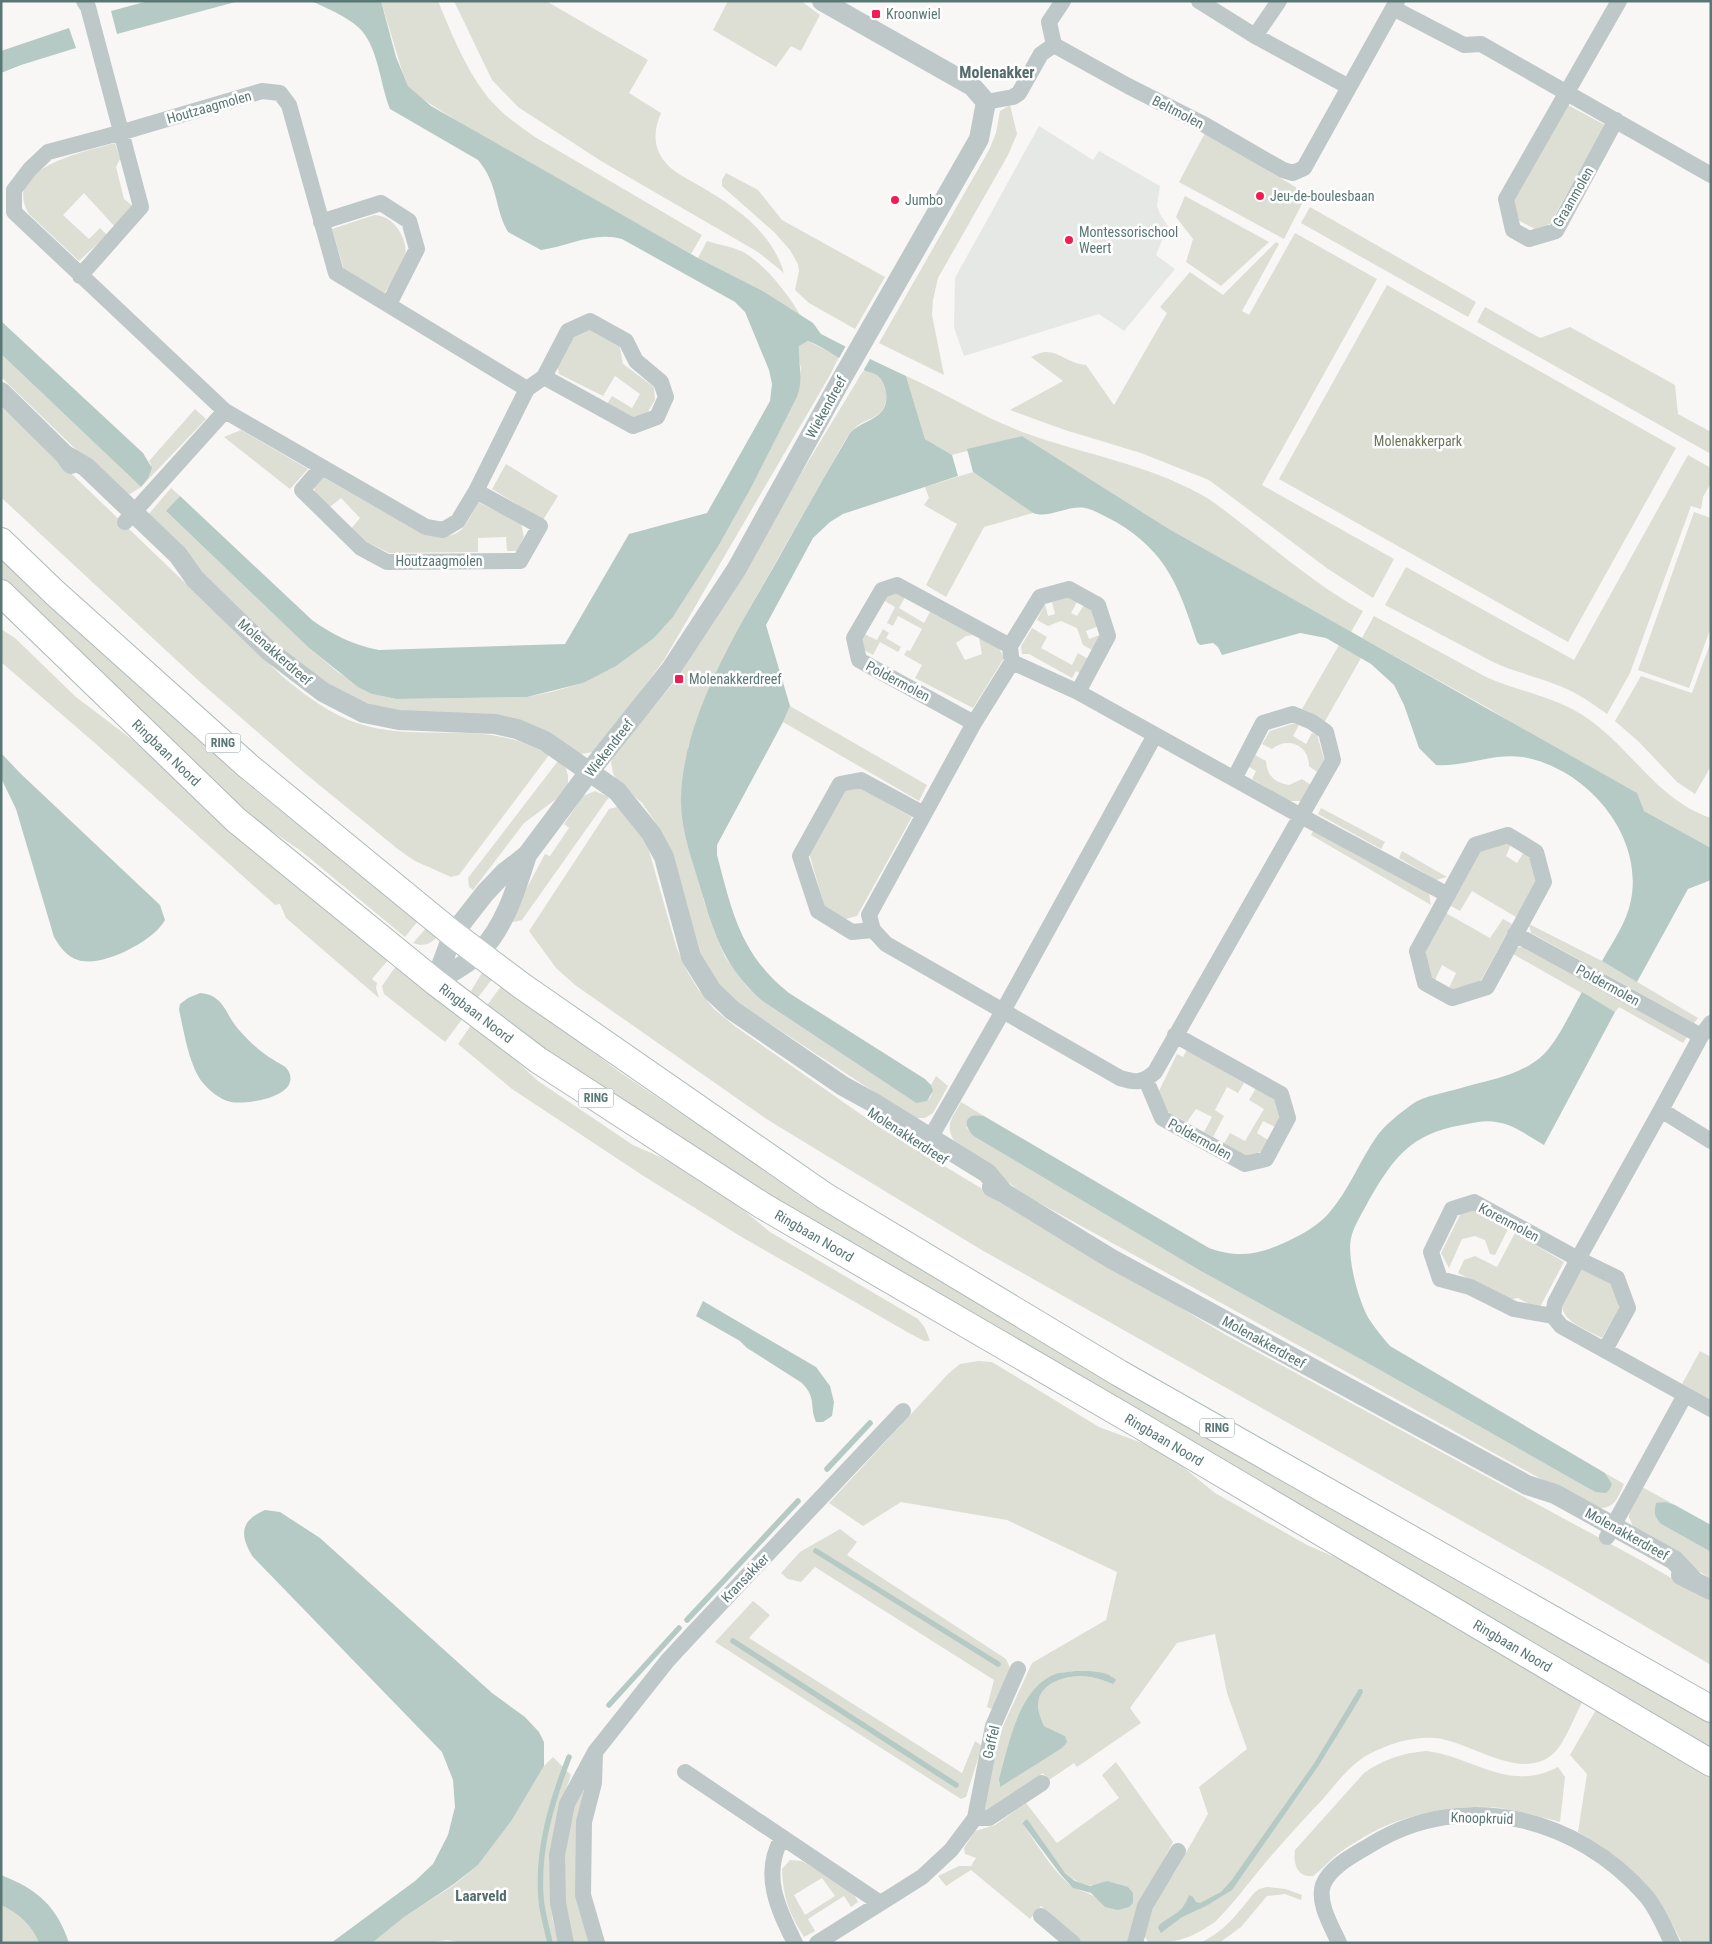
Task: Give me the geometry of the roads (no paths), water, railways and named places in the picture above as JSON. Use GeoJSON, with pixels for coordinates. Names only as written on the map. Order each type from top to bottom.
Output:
{"type":"FeatureCollection","features":[{"type":"Feature","properties":{"kind":"main road","name":"RING"},"geometry":{"type":"LineString","coordinates":[[1,541],[248,766],[453,934],[522,986],[825,1196],[1119,1373],[1711,1709]]}},
{"type":"Feature","properties":{"kind":"main road","name":"Ringbaan Noord"},"geometry":{"type":"LineString","coordinates":[[1,593],[236,820],[434,982],[538,1060],[763,1206],[1141,1426],[1711,1763]]}},
{"type":"Feature","properties":{"kind":"street"},"geometry":{"type":"LineString","coordinates":[[80,276],[141,207],[123,132],[88,7],[84,1]]}},
{"type":"Feature","properties":{"kind":"street"},"geometry":{"type":"LineString","coordinates":[[822,1],[972,86],[986,102],[1014,97],[1018,93],[1041,54],[1054,45],[1049,22],[1063,1]]}},
{"type":"Feature","properties":{"kind":"street"},"geometry":{"type":"LineString","coordinates":[[1199,1],[1255,36],[1349,87]]}},
{"type":"Feature","properties":{"kind":"street"},"geometry":{"type":"LineString","coordinates":[[1255,36],[1280,1]]}},
{"type":"Feature","properties":{"kind":"street","name":"Graanmolen"},"geometry":{"type":"LineString","coordinates":[[1616,120],[1556,231],[1529,240],[1513,230],[1506,198],[1619,1]]}},
{"type":"Feature","properties":{"kind":"street"},"geometry":{"type":"LineString","coordinates":[[1395,5],[1464,45],[1481,44],[1711,175]]}},
{"type":"Feature","properties":{"kind":"street","name":"Beltmolen"},"geometry":{"type":"LineString","coordinates":[[1054,45],[1128,86],[1205,125],[1283,170],[1293,173],[1304,168],[1395,5]]}},
{"type":"Feature","properties":{"kind":"street","name":"Houtzaagmolen"},"geometry":{"type":"LineString","coordinates":[[527,389],[336,273],[289,105],[280,93],[262,92],[48,152],[30,169],[14,190],[14,212],[225,411],[426,527],[443,530],[458,521],[476,491],[527,389],[544,377],[568,331],[590,321],[626,341],[636,361],[661,382],[666,397],[657,417],[633,426],[544,377]]}},
{"type":"Feature","properties":{"kind":"street","name":"Wiekendreef"},"geometry":{"type":"LineString","coordinates":[[434,982],[453,934],[485,893],[504,873],[527,855],[589,772],[671,669],[736,570],[841,380],[979,139],[986,102]]}},
{"type":"Feature","properties":{"kind":"street"},"geometry":{"type":"LineString","coordinates":[[321,222],[381,203],[409,220],[417,249],[388,304]]}},
{"type":"Feature","properties":{"kind":"street","name":"Molenakkerdreef"},"geometry":{"type":"LineString","coordinates":[[1,392],[64,454],[80,477],[129,517],[170,566],[194,580],[269,651],[323,692],[364,713],[399,720],[495,724],[517,728],[544,741],[617,791],[651,833],[664,856],[691,957],[712,991],[732,1010],[843,1086],[868,1112],[928,1142],[979,1182],[1004,1193],[1110,1258],[1527,1485],[1549,1504],[1610,1531],[1664,1568],[1711,1590]]}},
{"type":"Feature","properties":{"kind":"street"},"geometry":{"type":"LineString","coordinates":[[129,517],[225,411]]}},
{"type":"Feature","properties":{"kind":"street","name":"Houtzaagmolen"},"geometry":{"type":"LineString","coordinates":[[321,468],[302,490],[361,548],[387,562],[520,561],[540,526],[476,491]]}},
{"type":"Feature","properties":{"kind":"street","name":"Poldermolen"},"geometry":{"type":"LineString","coordinates":[[974,723],[859,660],[854,638],[882,590],[897,585],[1078,692],[1448,896]]}},
{"type":"Feature","properties":{"kind":"street"},"geometry":{"type":"LineString","coordinates":[[1078,692],[1108,636],[1098,605],[1069,589],[1040,597],[974,723],[869,915],[872,930],[886,944],[1120,1078],[1132,1081],[1146,1080],[1155,1072],[1333,760],[1326,732],[1312,722],[1293,714],[1263,723],[1234,779]]}},
{"type":"Feature","properties":{"kind":"street"},"geometry":{"type":"LineString","coordinates":[[928,1142],[1003,1011],[1155,735]]}},
{"type":"Feature","properties":{"kind":"street"},"geometry":{"type":"LineString","coordinates":[[872,930],[852,932],[818,912],[800,856],[840,784],[861,780],[924,814]]}},
{"type":"Feature","properties":{"kind":"street"},"geometry":{"type":"LineString","coordinates":[[1508,835],[1536,852],[1544,882],[1486,987],[1452,998],[1425,983],[1417,951],[1448,896],[1475,845],[1508,835]]}},
{"type":"Feature","properties":{"kind":"street","name":"Wiekendreef"},"geometry":{"type":"LineString","coordinates":[[434,982],[479,953],[504,918],[527,855]]}},
{"type":"Feature","properties":{"kind":"street","name":"Poldermolen"},"geometry":{"type":"LineString","coordinates":[[1515,934],[1706,1029]]}},
{"type":"Feature","properties":{"kind":"street"},"geometry":{"type":"LineString","coordinates":[[1706,1029],[1578,1259],[1555,1303],[1553,1316],[1561,1326],[1711,1410]]}},
{"type":"Feature","properties":{"kind":"street","name":"Poldermolen"},"geometry":{"type":"LineString","coordinates":[[1146,1080],[1162,1118],[1245,1164],[1266,1159],[1288,1118],[1281,1094],[1176,1035]]}},
{"type":"Feature","properties":{"kind":"street"},"geometry":{"type":"LineString","coordinates":[[1662,1110],[1711,1140]]}},
{"type":"Feature","properties":{"kind":"street","name":"Korenmolen"},"geometry":{"type":"LineString","coordinates":[[1553,1316],[1514,1309],[1470,1288],[1440,1279],[1431,1252],[1452,1209],[1474,1202],[1578,1259],[1618,1278],[1628,1308],[1605,1350]]}},
{"type":"Feature","properties":{"kind":"street"},"geometry":{"type":"LineString","coordinates":[[1610,1531],[1685,1395]]}},
{"type":"Feature","properties":{"kind":"street","name":"Kransakker"},"geometry":{"type":"LineString","coordinates":[[566,1943],[558,1904],[557,1855],[566,1804],[595,1752],[668,1660],[902,1411]]}},
{"type":"Feature","properties":{"kind":"street","name":"Gaffel"},"geometry":{"type":"LineString","coordinates":[[826,1941],[880,1903],[922,1877],[951,1850],[975,1818],[993,1726],[1018,1669]]}},
{"type":"Feature","properties":{"kind":"street"},"geometry":{"type":"LineString","coordinates":[[595,1752],[594,1784],[584,1822],[583,1895],[597,1943]]}},
{"type":"Feature","properties":{"kind":"street"},"geometry":{"type":"LineString","coordinates":[[685,1772],[880,1903]]}},
{"type":"Feature","properties":{"kind":"street"},"geometry":{"type":"LineString","coordinates":[[975,1818],[989,1818],[1042,1783]]}},
{"type":"Feature","properties":{"kind":"street","name":"Knoopkruid"},"geometry":{"type":"LineString","coordinates":[[1339,1943],[1323,1903],[1323,1885],[1329,1875],[1349,1859],[1400,1829],[1426,1820],[1458,1814],[1530,1821],[1568,1835],[1594,1850],[1622,1871],[1647,1898],[1672,1943]]}},
{"type":"Feature","properties":{"kind":"street"},"geometry":{"type":"LineString","coordinates":[[782,1838],[772,1864],[775,1896],[779,1911],[795,1943]]}},
{"type":"Feature","properties":{"kind":"street"},"geometry":{"type":"LineString","coordinates":[[1136,1943],[1145,1906],[1178,1851]]}},
{"type":"Feature","properties":{"kind":"street"},"geometry":{"type":"LineString","coordinates":[[1040,1916],[1073,1943]]}},
{"type":"Feature","properties":{"kind":"waterway"},"geometry":{"type":"LineString","coordinates":[[827,1469],[870,1423]]}},
{"type":"Feature","properties":{"kind":"waterway"},"geometry":{"type":"LineString","coordinates":[[687,1620],[798,1501]]}},
{"type":"Feature","properties":{"kind":"waterway"},"geometry":{"type":"LineString","coordinates":[[816,1551],[998,1664]]}},
{"type":"Feature","properties":{"kind":"waterway"},"geometry":{"type":"LineString","coordinates":[[609,1705],[679,1628]]}},
{"type":"Feature","properties":{"kind":"waterway"},"geometry":{"type":"LineString","coordinates":[[733,1641],[956,1785]]}},
{"type":"Feature","properties":{"kind":"waterway"},"geometry":{"type":"LineString","coordinates":[[550,1943],[543,1915],[540,1880],[541,1861],[547,1826],[569,1757]]}},
{"type":"Feature","properties":{"kind":"place","name":"Kroonwiel"},"geometry":{"type":"Point","coordinates":[876,14]}},
{"type":"Feature","properties":{"kind":"place","name":"Jeu-de-boulesbaan"},"geometry":{"type":"Point","coordinates":[1260,196]}},
{"type":"Feature","properties":{"kind":"place","name":"Jumbo"},"geometry":{"type":"Point","coordinates":[895,200]}},
{"type":"Feature","properties":{"kind":"place","name":"Montessorischool Weert"},"geometry":{"type":"Point","coordinates":[1069,240]}},
{"type":"Feature","properties":{"kind":"place","name":"Molenakkerdreef"},"geometry":{"type":"Point","coordinates":[679,679]}},
{"type":"Feature","properties":{"kind":"district","name":"Molenakker"},"geometry":{"type":"Point","coordinates":[997,72]}},
{"type":"Feature","properties":{"kind":"district","name":"Laarveld"},"geometry":{"type":"Point","coordinates":[481,1896]}},
{"type":"Feature","properties":{"kind":"park label","name":"Molenakkerpark"},"geometry":{"type":"Point","coordinates":[1418,441]}}]}
